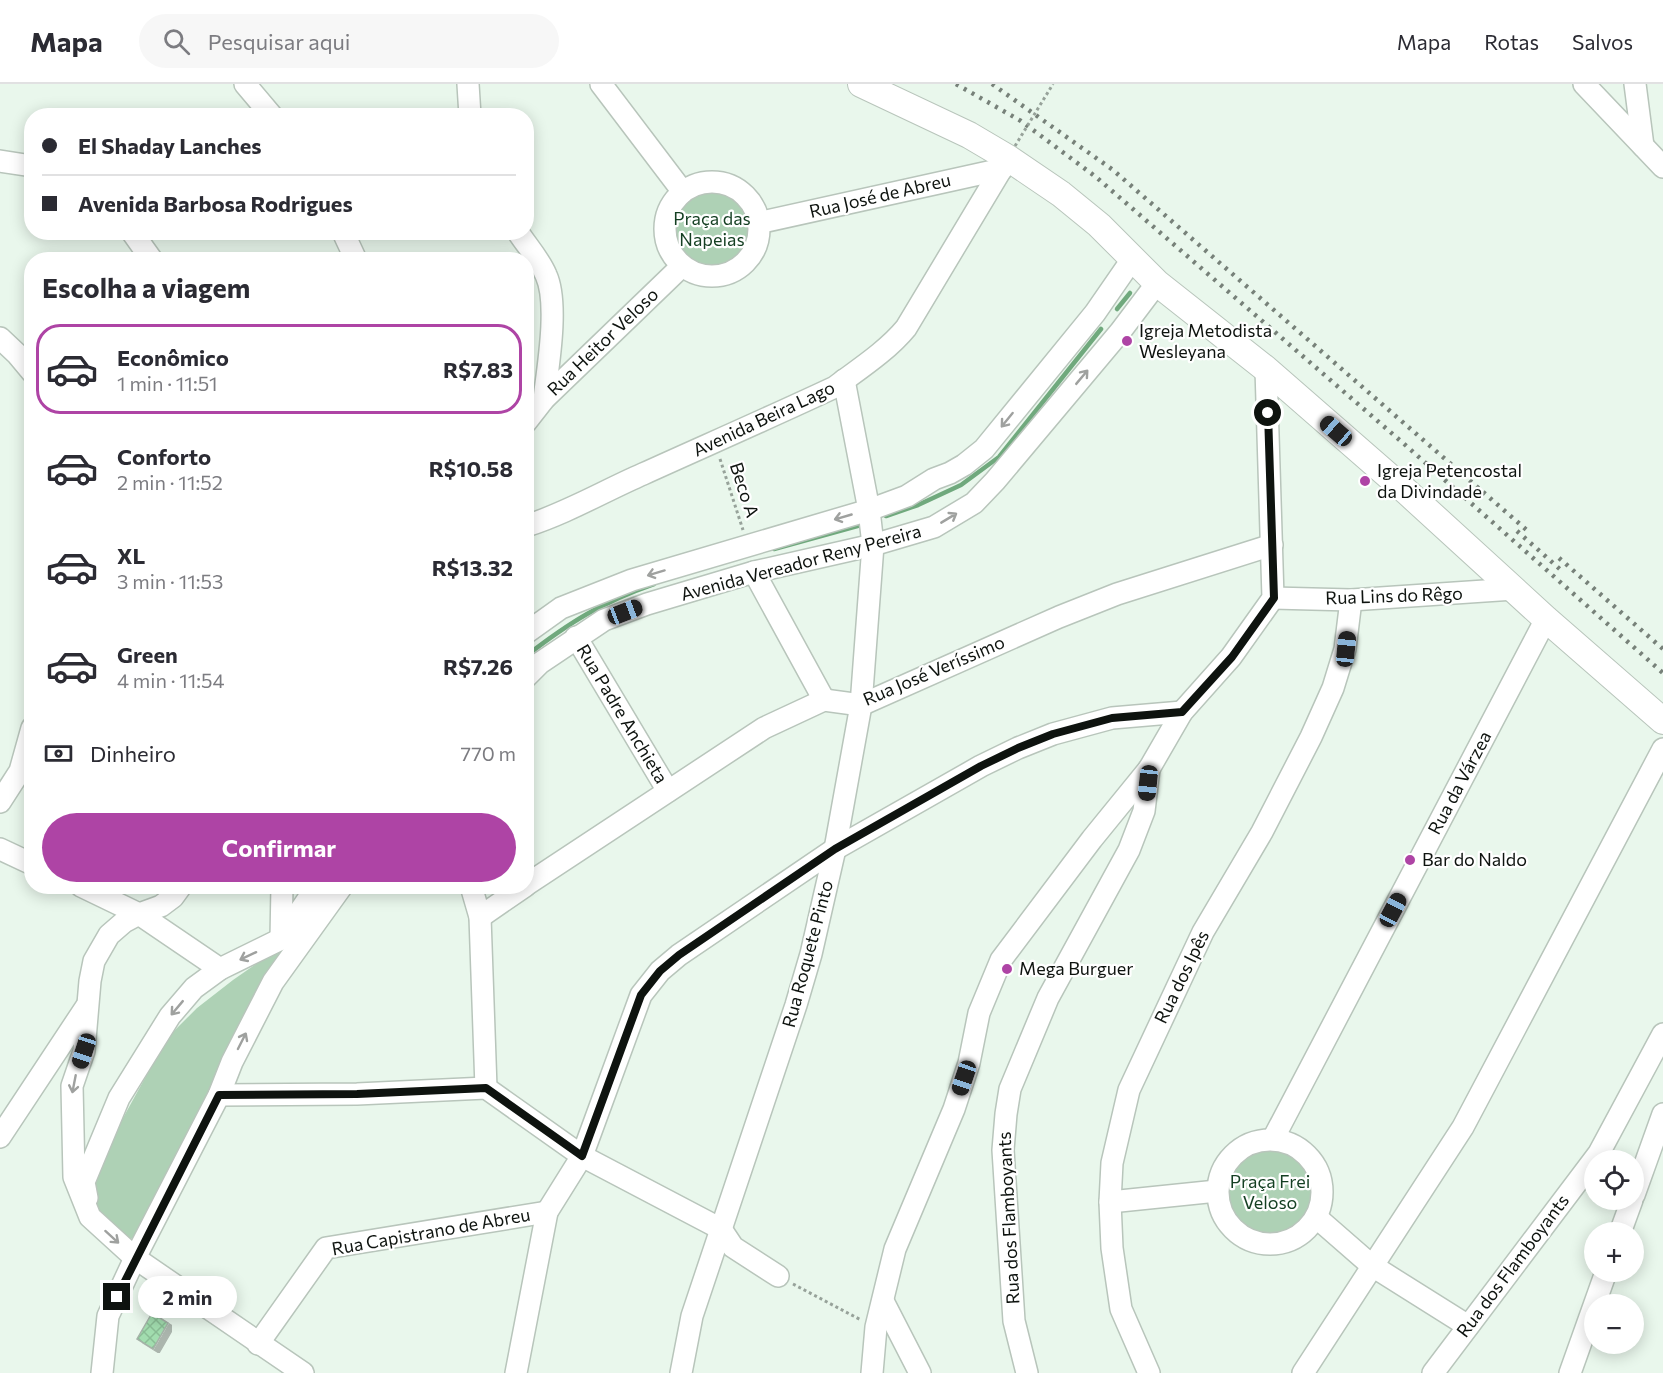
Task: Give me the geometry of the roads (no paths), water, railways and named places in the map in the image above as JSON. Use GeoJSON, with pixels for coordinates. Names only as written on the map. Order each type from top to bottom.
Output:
{"type":"FeatureCollection","features":[{"type":"Feature","properties":{"kind":"main road"},"geometry":{"type":"LineString","coordinates":[[861,84],[969,135],[1061,194],[1099,225],[1157,283],[1266,369],[1663,721]]}},
{"type":"Feature","properties":{"kind":"street"},"geometry":{"type":"LineString","coordinates":[[245,84],[265,108]]}},
{"type":"Feature","properties":{"kind":"street"},"geometry":{"type":"LineString","coordinates":[[468,84],[470,108]]}},
{"type":"Feature","properties":{"kind":"street"},"geometry":{"type":"LineString","coordinates":[[601,84],[683,192]]}},
{"type":"Feature","properties":{"kind":"street"},"geometry":{"type":"LineString","coordinates":[[1584,84],[1663,167]]}},
{"type":"Feature","properties":{"kind":"street"},"geometry":{"type":"LineString","coordinates":[[1635,84],[1643,146]]}},
{"type":"Feature","properties":{"kind":"street","name":"Rua José de Abreu"},"geometry":{"type":"LineString","coordinates":[[758,223],[1008,158]]}},
{"type":"Feature","properties":{"kind":"street","name":"Avenida Beira Lago"},"geometry":{"type":"LineString","coordinates":[[534,523],[582,504],[642,474],[835,387],[897,340],[1008,158]]}},
{"type":"Feature","properties":{"kind":"street"},"geometry":{"type":"LineString","coordinates":[[0,161],[24,165]]}},
{"type":"Feature","properties":{"kind":"street"},"geometry":{"type":"LineString","coordinates":[[709,182],[736,189],[754,210],[758,223],[758,237],[754,250],[745,262],[721,276],[694,273],[682,266],[667,243],[665,229],[667,215],[673,202],[695,185],[709,182]]}},
{"type":"Feature","properties":{"kind":"street"},"geometry":{"type":"LineString","coordinates":[[534,255],[547,276],[552,307],[544,399]]}},
{"type":"Feature","properties":{"kind":"street","name":"Avenida Vereador Reny Pereira"},"geometry":{"type":"LineString","coordinates":[[534,627],[561,608],[632,580],[869,510],[907,496],[934,479],[964,465],[984,448],[1095,312],[1133,258]]}},
{"type":"Feature","properties":{"kind":"street","name":"Rua Heitor Veloso"},"geometry":{"type":"LineString","coordinates":[[534,412],[544,399],[682,266]]}},
{"type":"Feature","properties":{"kind":"street","name":"Avenida Vereador Reny Pereira"},"geometry":{"type":"LineString","coordinates":[[534,669],[576,637],[604,620],[647,604],[754,573],[934,528],[974,503],[995,481],[1120,332],[1157,283]]}},
{"type":"Feature","properties":{"kind":"street"},"geometry":{"type":"LineString","coordinates":[[1095,312],[1120,332]]}},
{"type":"Feature","properties":{"kind":"street"},"geometry":{"type":"LineString","coordinates":[[0,338],[24,362]]}},
{"type":"Feature","properties":{"kind":"street"},"geometry":{"type":"LineString","coordinates":[[872,1373],[876,1327],[895,1249],[954,1109],[969,1063],[979,1013],[1001,960],[1092,838],[1149,770],[1182,712],[1232,657],[1274,598],[1266,369]]}},
{"type":"Feature","properties":{"kind":"street","name":"Rua Roquete Pinto"},"geometry":{"type":"LineString","coordinates":[[681,1373],[692,1317],[811,954],[835,849],[861,705],[873,545],[869,510],[844,380]]}},
{"type":"Feature","properties":{"kind":"street","name":"Rua José Veríssimo"},"geometry":{"type":"LineString","coordinates":[[824,700],[861,705],[1059,617],[1117,594],[1272,545]]}},
{"type":"Feature","properties":{"kind":"street"},"geometry":{"type":"LineString","coordinates":[[534,881],[764,728],[824,700],[754,573]]}},
{"type":"Feature","properties":{"kind":"street","name":"Rua Lins do Rêgo"},"geometry":{"type":"LineString","coordinates":[[1274,598],[1351,600],[1514,589]]}},
{"type":"Feature","properties":{"kind":"street","name":"Rua dos Ipês"},"geometry":{"type":"LineString","coordinates":[[1149,1373],[1121,1309],[1112,1248],[1110,1202],[1112,1163],[1129,1090],[1203,932],[1262,832],[1316,727],[1333,688],[1346,649],[1351,600]]}},
{"type":"Feature","properties":{"kind":"street","name":"Rua da Várzea"},"geometry":{"type":"LineString","coordinates":[[1273,1139],[1546,619]]}},
{"type":"Feature","properties":{"kind":"street","name":"Rua Padre Anchieta"},"geometry":{"type":"LineString","coordinates":[[576,637],[668,791]]}},
{"type":"Feature","properties":{"kind":"street","name":"Rua Capistrano de Abreu"},"geometry":{"type":"LineString","coordinates":[[258,1344],[326,1248],[547,1212],[582,1156],[641,995],[646,987],[679,955],[835,849],[981,766],[1018,748],[1053,734],[1112,718],[1182,712]]}},
{"type":"Feature","properties":{"kind":"street"},"geometry":{"type":"LineString","coordinates":[[1303,1373],[1371,1265],[1463,1127],[1663,749]]}},
{"type":"Feature","properties":{"kind":"street"},"geometry":{"type":"LineString","coordinates":[[0,802],[20,771],[24,757]]}},
{"type":"Feature","properties":{"kind":"street","name":"Rua dos Flamboyants"},"geometry":{"type":"LineString","coordinates":[[1027,1373],[1014,1321],[1003,1149],[1010,1089],[1048,998],[1129,850],[1144,811],[1149,770]]}},
{"type":"Feature","properties":{"kind":"street"},"geometry":{"type":"LineString","coordinates":[[0,849],[24,860]]}},
{"type":"Feature","properties":{"kind":"street"},"geometry":{"type":"LineString","coordinates":[[98,894],[139,914],[220,969]]}},
{"type":"Feature","properties":{"kind":"street"},"geometry":{"type":"LineString","coordinates":[[175,894],[161,906],[124,922],[109,935],[99,948],[92,971],[84,1051],[72,1086],[74,1177],[90,1216],[135,1258],[303,1373]]}},
{"type":"Feature","properties":{"kind":"street"},"geometry":{"type":"LineString","coordinates":[[281,939],[282,894]]}},
{"type":"Feature","properties":{"kind":"street"},"geometry":{"type":"LineString","coordinates":[[90,1216],[84,1182],[119,1098],[170,1016],[194,988],[220,969],[281,939],[312,894]]}},
{"type":"Feature","properties":{"kind":"street"},"geometry":{"type":"LineString","coordinates":[[102,1373],[108,1316],[135,1258],[219,1095],[232,1062],[273,982],[336,894]]}},
{"type":"Feature","properties":{"kind":"street"},"geometry":{"type":"LineString","coordinates":[[473,894],[480,917],[486,1088]]}},
{"type":"Feature","properties":{"kind":"street"},"geometry":{"type":"LineString","coordinates":[[480,917],[514,894]]}},
{"type":"Feature","properties":{"kind":"street"},"geometry":{"type":"LineString","coordinates":[[0,1137],[87,1006]]}},
{"type":"Feature","properties":{"kind":"street","name":"Rua dos Flamboyants"},"geometry":{"type":"LineString","coordinates":[[1433,1373],[1599,1152],[1663,1034]]}},
{"type":"Feature","properties":{"kind":"street"},"geometry":{"type":"LineString","coordinates":[[219,1095],[357,1094],[486,1088],[582,1156],[721,1229],[733,1247],[778,1276]]}},
{"type":"Feature","properties":{"kind":"street"},"geometry":{"type":"LineString","coordinates":[[1644,1167],[1663,1114]]}},
{"type":"Feature","properties":{"kind":"street"},"geometry":{"type":"LineString","coordinates":[[1273,1139],[1290,1143],[1304,1152],[1315,1166],[1321,1182],[1321,1200],[1316,1217],[1305,1231],[1290,1240],[1273,1245],[1255,1242],[1239,1235],[1227,1223],[1220,1208],[1217,1191],[1220,1174],[1228,1160],[1241,1148],[1256,1141],[1273,1139]]}},
{"type":"Feature","properties":{"kind":"street"},"geometry":{"type":"LineString","coordinates":[[1110,1202],[1217,1191]]}},
{"type":"Feature","properties":{"kind":"street"},"geometry":{"type":"LineString","coordinates":[[516,1373],[547,1212]]}},
{"type":"Feature","properties":{"kind":"street"},"geometry":{"type":"LineString","coordinates":[[1316,1217],[1371,1265],[1467,1326]]}},
{"type":"Feature","properties":{"kind":"street"},"geometry":{"type":"LineString","coordinates":[[1570,1373],[1602,1282]]}},
{"type":"Feature","properties":{"kind":"street"},"geometry":{"type":"LineString","coordinates":[[883,1301],[920,1373]]}},
{"type":"Feature","properties":{"kind":"waterway"},"geometry":{"type":"LineString","coordinates":[[1117,309],[1130,293]]}},
{"type":"Feature","properties":{"kind":"waterway"},"geometry":{"type":"LineString","coordinates":[[886,516],[918,505],[961,485],[999,457],[1101,329]]}},
{"type":"Feature","properties":{"kind":"waterway"},"geometry":{"type":"LineString","coordinates":[[774,549],[861,525]]}},
{"type":"Feature","properties":{"kind":"waterway"},"geometry":{"type":"LineString","coordinates":[[534,650],[587,614],[618,598],[654,584]]}},
{"type":"Feature","properties":{"kind":"railway"},"geometry":{"type":"LineString","coordinates":[[956,84],[1021,121],[1096,177],[1403,443],[1663,673]]}},
{"type":"Feature","properties":{"kind":"railway"},"geometry":{"type":"LineString","coordinates":[[992,84],[1113,170],[1529,532]]}},
{"type":"Feature","properties":{"kind":"railway"},"geometry":{"type":"LineString","coordinates":[[1517,531],[1562,571]]}},
{"type":"Feature","properties":{"kind":"railway"},"geometry":{"type":"LineString","coordinates":[[1559,558],[1663,649]]}},
{"type":"Feature","properties":{"kind":"place","name":"Igreja Metodista Wesleyana"},"geometry":{"type":"Point","coordinates":[1127,341]}},
{"type":"Feature","properties":{"kind":"place","name":"Igreja Petencostal da Divindade"},"geometry":{"type":"Point","coordinates":[1365,481]}},
{"type":"Feature","properties":{"kind":"place","name":"Bar do Naldo"},"geometry":{"type":"Point","coordinates":[1410,860]}},
{"type":"Feature","properties":{"kind":"place","name":"Mega Burguer"},"geometry":{"type":"Point","coordinates":[1007,969]}},
{"type":"Feature","properties":{"kind":"park label","name":"Praça das Napeias"},"geometry":{"type":"Point","coordinates":[712,229]}},
{"type":"Feature","properties":{"kind":"park label","name":"Praça Frei Veloso"},"geometry":{"type":"Point","coordinates":[1270,1192]}}]}
